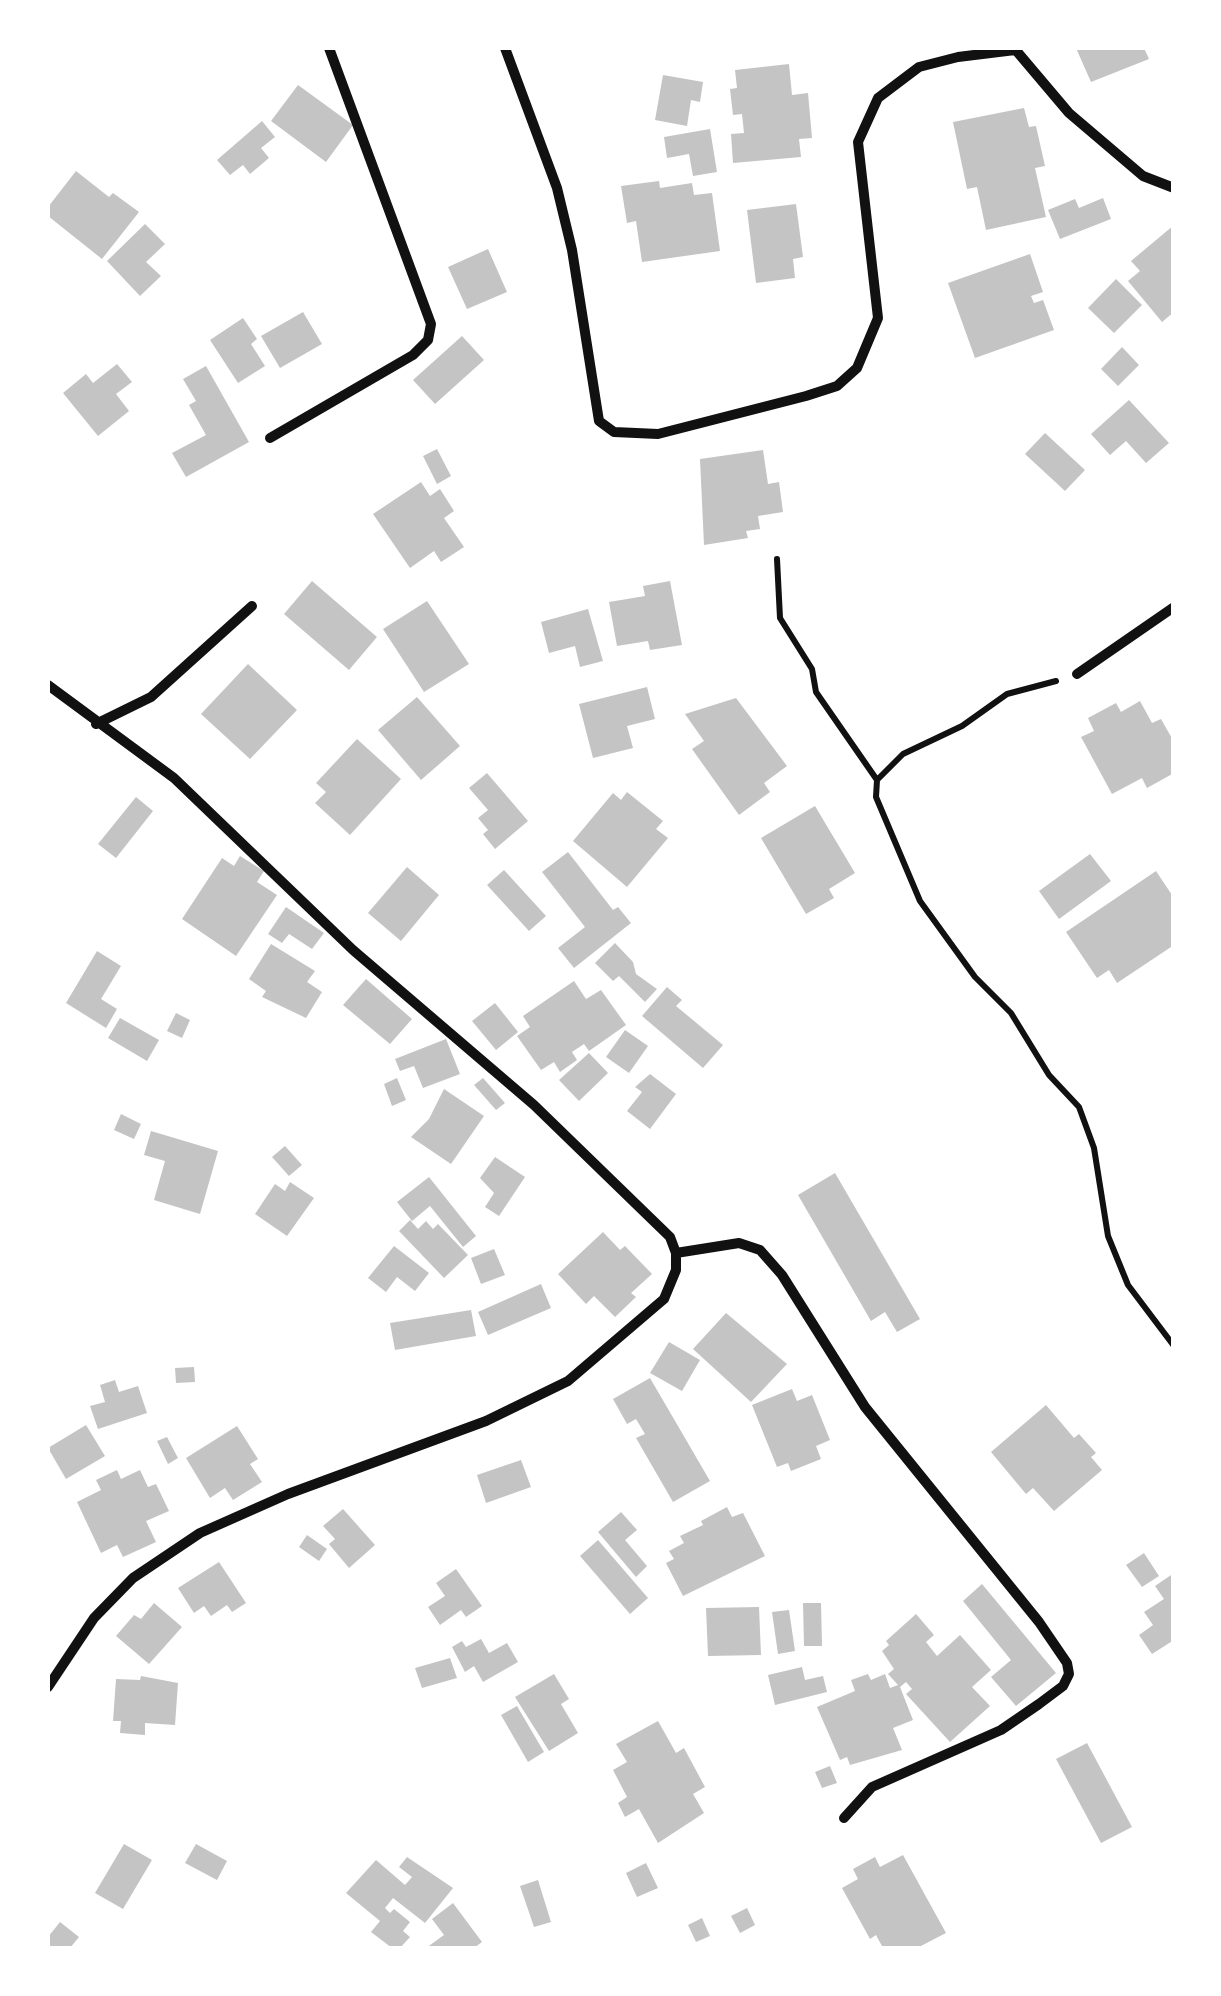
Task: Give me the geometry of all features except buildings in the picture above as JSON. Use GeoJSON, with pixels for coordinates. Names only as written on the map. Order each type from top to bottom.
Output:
{"type":"FeatureCollection","features":[{"type":"Feature","properties":{"kind":"street"},"geometry":{"type":"LineString","coordinates":[[270,438],[413,355],[428,340],[431,324],[329,48]]}},
{"type":"Feature","properties":{"kind":"street"},"geometry":{"type":"LineString","coordinates":[[505,48],[557,188],[572,250],[599,421],[614,432],[658,434],[806,396],[837,386],[857,368],[878,318],[858,142],[878,98],[919,68],[958,57],[1014,49],[1069,112],[1144,176],[1174,188]]}},
{"type":"Feature","properties":{"kind":"street"},"geometry":{"type":"LineString","coordinates":[[96,724],[150,697],[252,606]]}},
{"type":"Feature","properties":{"kind":"street"},"geometry":{"type":"LineString","coordinates":[[1076,674],[1174,608]]}},
{"type":"Feature","properties":{"kind":"street"},"geometry":{"type":"LineString","coordinates":[[48,685],[174,778],[353,950],[534,1106],[670,1237],[676,1252],[676,1270],[664,1299],[568,1381],[486,1421],[288,1494],[200,1533],[133,1578],[94,1618],[48,1687]]}},
{"type":"Feature","properties":{"kind":"street"},"geometry":{"type":"LineString","coordinates":[[676,1252],[739,1243],[760,1250],[782,1275],[865,1408],[1039,1622],[1067,1663],[1069,1674],[1063,1686],[1001,1730],[872,1787],[844,1818]]}},
{"type":"Feature","properties":{"kind":"path"},"geometry":{"type":"LineString","coordinates":[[777,559],[780,618],[812,669],[816,692],[877,780],[876,797],[920,901],[975,978],[1011,1013],[1049,1075],[1079,1107],[1094,1148],[1108,1236],[1128,1285],[1174,1346]]}},
{"type":"Feature","properties":{"kind":"path"},"geometry":{"type":"LineString","coordinates":[[877,780],[903,754],[962,726],[992,702],[1076,674]]}}]}
